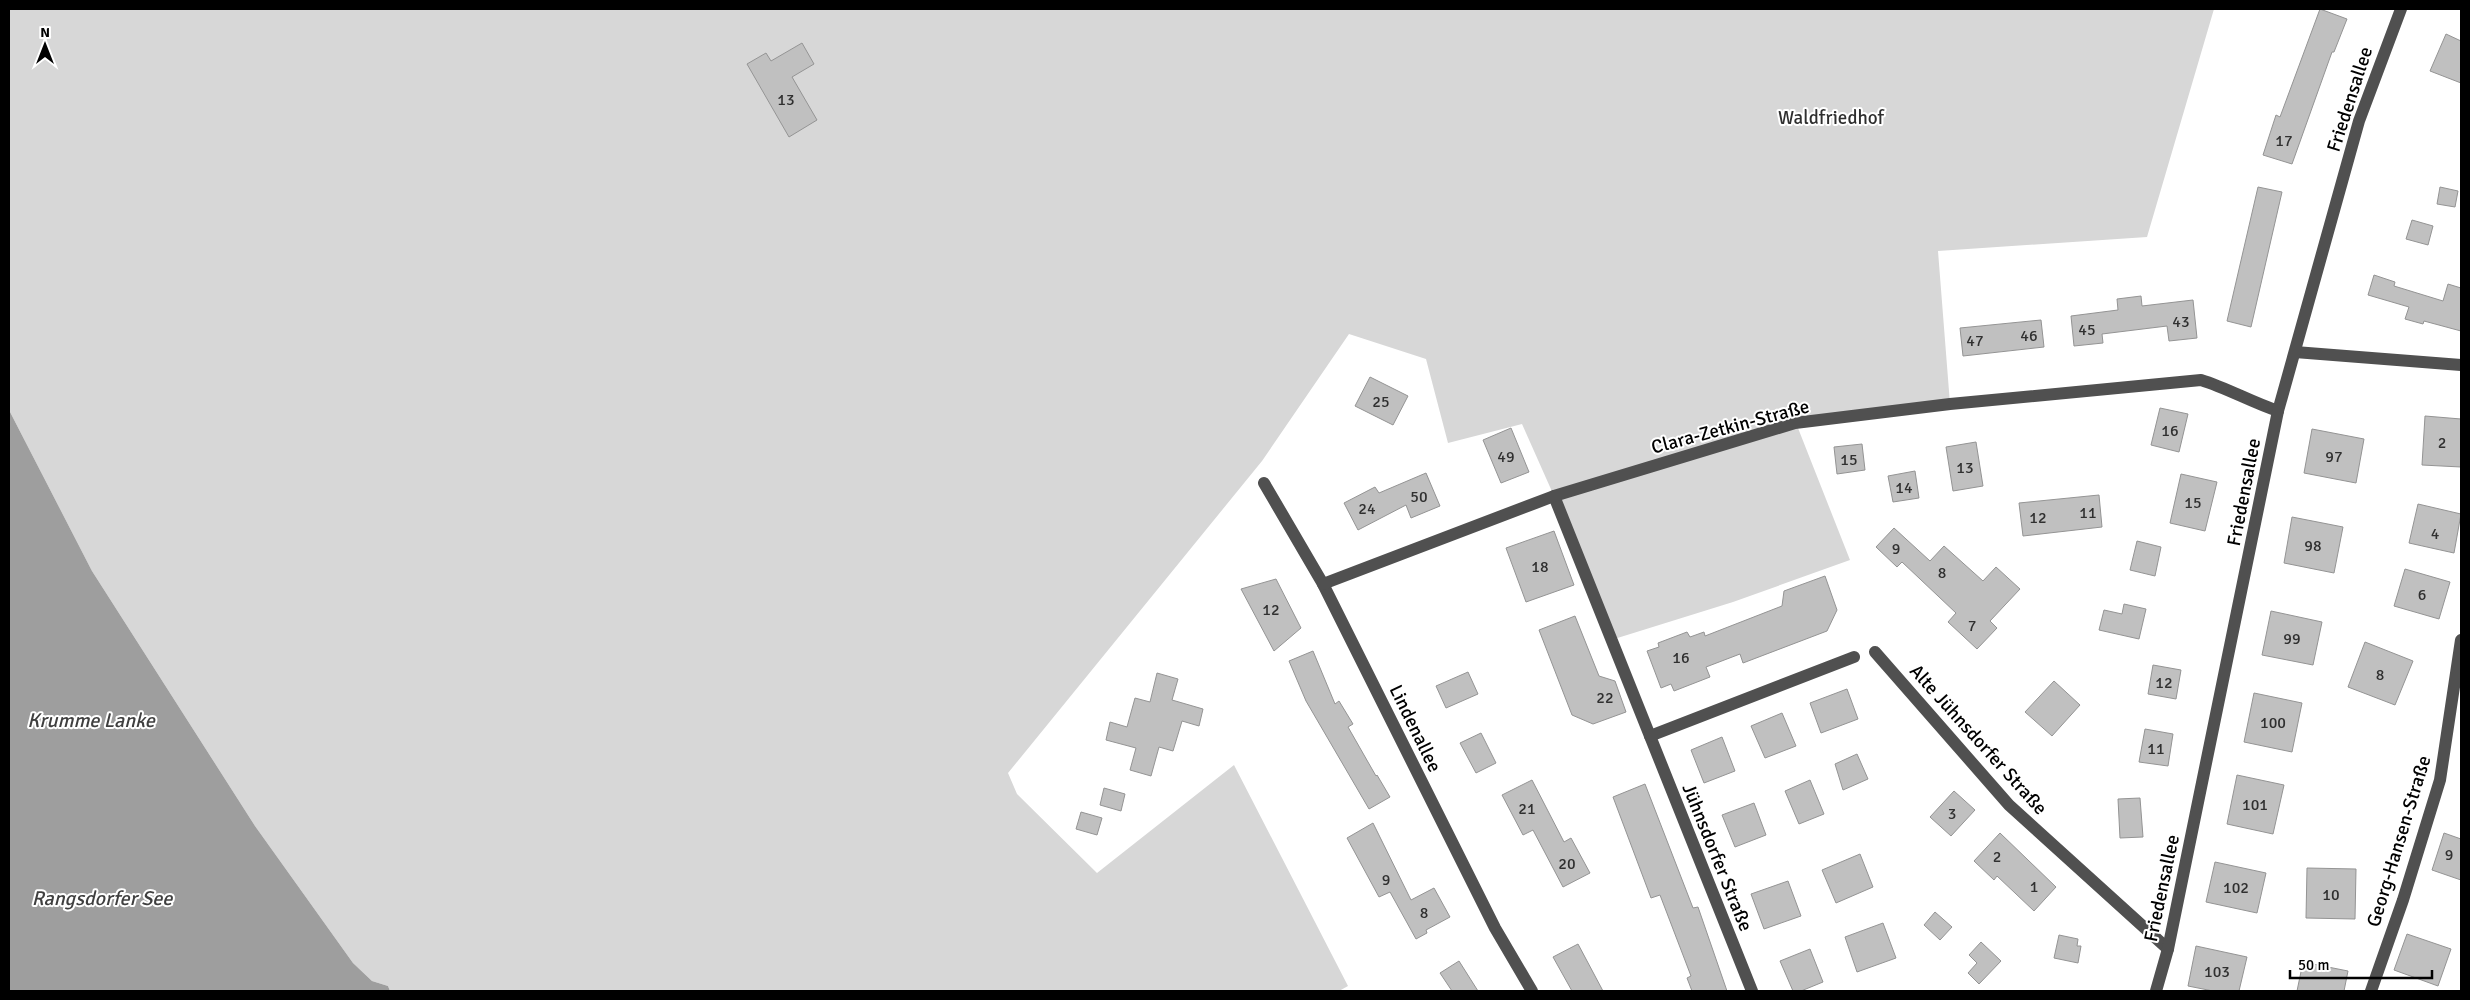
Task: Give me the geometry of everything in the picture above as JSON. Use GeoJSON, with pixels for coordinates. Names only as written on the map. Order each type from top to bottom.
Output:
{"type":"FeatureCollection","features":[{"type":"Feature","properties":{"kind":"street","name":"Friedensallee"},"geometry":{"type":"LineString","coordinates":[[2156,991],[2168,949],[2278,411],[2359,121],[2401,9]]}},
{"type":"Feature","properties":{"kind":"street"},"geometry":{"type":"LineString","coordinates":[[2295,352],[2461,365]]}},
{"type":"Feature","properties":{"kind":"street","name":"Clara-Zetkin-Straße"},"geometry":{"type":"LineString","coordinates":[[1323,584],[1554,496],[1796,423],[1931,407],[2201,380],[2278,411]]}},
{"type":"Feature","properties":{"kind":"street","name":"Lindenallee"},"geometry":{"type":"LineString","coordinates":[[1264,483],[1323,584],[1495,928],[1532,991]]}},
{"type":"Feature","properties":{"kind":"street","name":"Jühnsdorfer Straße"},"geometry":{"type":"LineString","coordinates":[[1554,496],[1752,991]]}},
{"type":"Feature","properties":{"kind":"street","name":"Georg-Hansen-Straße"},"geometry":{"type":"LineString","coordinates":[[2370,991],[2403,900],[2440,780],[2461,640]]}},
{"type":"Feature","properties":{"kind":"street","name":"Alte Jühnsdorfer Straße"},"geometry":{"type":"LineString","coordinates":[[1875,652],[2008,804],[2168,949]]}},
{"type":"Feature","properties":{"kind":"street"},"geometry":{"type":"LineString","coordinates":[[1650,736],[1854,657]]}},
{"type":"Feature","properties":{"kind":"green space","name":"Waldfriedhof"},"geometry":{"type":"Polygon","coordinates":[[[9,9],[2214,9],[2147,237],[1938,251],[1950,404],[1796,423],[1850,560],[1733,602],[1611,640],[1554,496],[1522,424],[1448,443],[1426,359],[1349,334],[1262,461],[1008,773],[1017,794],[1097,873],[1234,765],[1348,986],[1339,991],[390,991],[388,986],[372,981],[353,963],[255,826],[92,571],[9,410],[9,9]]]}},
{"type":"Feature","properties":{"kind":"water"},"geometry":{"type":"Polygon","coordinates":[[[9,410],[92,571],[255,826],[353,963],[372,981],[388,986],[390,991],[9,991],[9,410]]]}},
{"type":"Feature","properties":{"kind":"building"},"geometry":{"type":"Polygon","coordinates":[[[2320,9],[2347,19],[2334,52],[2332,52],[2292,164],[2263,155],[2276,115],[2280,117],[2320,9]]]}},
{"type":"Feature","properties":{"kind":"building"},"geometry":{"type":"Polygon","coordinates":[[[2446,34],[2461,41],[2461,83],[2430,71],[2446,34]]]}},
{"type":"Feature","properties":{"kind":"building"},"geometry":{"type":"Polygon","coordinates":[[[802,43],[814,64],[792,77],[817,120],[789,137],[747,64],[766,53],[771,61],[802,43]]]}},
{"type":"Feature","properties":{"kind":"building"},"geometry":{"type":"Polygon","coordinates":[[[2258,187],[2282,192],[2251,327],[2227,321],[2258,187]]]}},
{"type":"Feature","properties":{"kind":"building"},"geometry":{"type":"Polygon","coordinates":[[[2440,187],[2458,191],[2455,207],[2437,204],[2440,187]]]}},
{"type":"Feature","properties":{"kind":"building"},"geometry":{"type":"Polygon","coordinates":[[[2412,220],[2433,226],[2428,245],[2406,239],[2412,220]]]}},
{"type":"Feature","properties":{"kind":"building"},"geometry":{"type":"Polygon","coordinates":[[[2374,275],[2395,282],[2394,286],[2443,301],[2448,284],[2461,288],[2461,331],[2424,321],[2423,324],[2405,319],[2409,307],[2368,295],[2374,275]]]}},
{"type":"Feature","properties":{"kind":"building"},"geometry":{"type":"Polygon","coordinates":[[[2141,296],[2142,306],[2193,300],[2197,338],[2169,341],[2167,326],[2102,334],[2103,343],[2074,346],[2071,316],[2118,310],[2117,299],[2141,296]]]}},
{"type":"Feature","properties":{"kind":"building"},"geometry":{"type":"Polygon","coordinates":[[[2041,320],[2044,347],[1963,356],[1960,328],[2041,320]]]}},
{"type":"Feature","properties":{"kind":"building"},"geometry":{"type":"Polygon","coordinates":[[[1370,377],[1408,396],[1393,425],[1355,406],[1370,377]]]}},
{"type":"Feature","properties":{"kind":"building"},"geometry":{"type":"Polygon","coordinates":[[[2160,408],[2188,414],[2179,452],[2151,445],[2160,408]]]}},
{"type":"Feature","properties":{"kind":"building"},"geometry":{"type":"Polygon","coordinates":[[[2425,416],[2461,419],[2461,467],[2422,465],[2425,416]]]}},
{"type":"Feature","properties":{"kind":"building"},"geometry":{"type":"Polygon","coordinates":[[[1511,428],[1529,472],[1501,483],[1483,440],[1511,428]]]}},
{"type":"Feature","properties":{"kind":"building"},"geometry":{"type":"Polygon","coordinates":[[[2312,429],[2364,439],[2356,483],[2304,473],[2312,429]]]}},
{"type":"Feature","properties":{"kind":"building"},"geometry":{"type":"Polygon","coordinates":[[[1976,442],[1983,486],[1953,491],[1946,447],[1976,442]]]}},
{"type":"Feature","properties":{"kind":"building"},"geometry":{"type":"Polygon","coordinates":[[[1862,444],[1865,470],[1837,474],[1834,447],[1862,444]]]}},
{"type":"Feature","properties":{"kind":"building"},"geometry":{"type":"Polygon","coordinates":[[[1915,471],[1919,498],[1893,502],[1888,476],[1915,471]]]}},
{"type":"Feature","properties":{"kind":"building"},"geometry":{"type":"Polygon","coordinates":[[[1426,473],[1440,506],[1411,518],[1406,505],[1358,530],[1344,503],[1375,487],[1379,493],[1426,473]]]}},
{"type":"Feature","properties":{"kind":"building"},"geometry":{"type":"Polygon","coordinates":[[[2181,474],[2217,482],[2205,531],[2170,523],[2181,474]]]}},
{"type":"Feature","properties":{"kind":"building"},"geometry":{"type":"Polygon","coordinates":[[[2099,495],[2102,527],[2023,536],[2019,503],[2099,495]]]}},
{"type":"Feature","properties":{"kind":"building"},"geometry":{"type":"Polygon","coordinates":[[[2418,504],[2461,514],[2454,553],[2409,543],[2418,504]]]}},
{"type":"Feature","properties":{"kind":"building"},"geometry":{"type":"Polygon","coordinates":[[[2292,517],[2343,527],[2334,573],[2284,563],[2292,517]]]}},
{"type":"Feature","properties":{"kind":"building"},"geometry":{"type":"Polygon","coordinates":[[[1894,528],[1930,561],[1944,546],[1983,581],[1996,567],[2020,589],[1990,621],[1997,628],[1977,649],[1948,622],[1956,613],[1902,562],[1897,567],[1876,547],[1894,528]]]}},
{"type":"Feature","properties":{"kind":"building"},"geometry":{"type":"Polygon","coordinates":[[[1554,531],[1574,585],[1526,602],[1506,548],[1554,531]]]}},
{"type":"Feature","properties":{"kind":"building"},"geometry":{"type":"Polygon","coordinates":[[[2137,541],[2161,547],[2155,576],[2130,570],[2137,541]]]}},
{"type":"Feature","properties":{"kind":"building"},"geometry":{"type":"Polygon","coordinates":[[[2405,569],[2450,582],[2439,619],[2394,606],[2405,569]]]}},
{"type":"Feature","properties":{"kind":"building"},"geometry":{"type":"Polygon","coordinates":[[[1825,576],[1837,610],[1827,631],[1743,663],[1740,654],[1706,667],[1710,677],[1674,691],[1671,684],[1661,688],[1647,651],[1659,647],[1658,643],[1687,632],[1690,637],[1704,632],[1705,636],[1782,606],[1784,591],[1825,576]]]}},
{"type":"Feature","properties":{"kind":"building"},"geometry":{"type":"Polygon","coordinates":[[[1276,579],[1301,628],[1274,651],[1241,589],[1276,579]]]}},
{"type":"Feature","properties":{"kind":"building"},"geometry":{"type":"Polygon","coordinates":[[[2124,604],[2146,609],[2139,639],[2099,630],[2104,610],[2122,614],[2124,604]]]}},
{"type":"Feature","properties":{"kind":"building"},"geometry":{"type":"Polygon","coordinates":[[[2271,611],[2322,622],[2313,665],[2262,655],[2271,611]]]}},
{"type":"Feature","properties":{"kind":"building"},"geometry":{"type":"Polygon","coordinates":[[[1575,616],[1599,676],[1615,681],[1626,712],[1593,724],[1572,715],[1539,630],[1575,616]]]}},
{"type":"Feature","properties":{"kind":"building"},"geometry":{"type":"Polygon","coordinates":[[[2365,642],[2413,661],[2395,705],[2348,687],[2365,642]]]}},
{"type":"Feature","properties":{"kind":"building"},"geometry":{"type":"Polygon","coordinates":[[[1313,651],[1335,704],[1339,701],[1353,724],[1348,727],[1390,797],[1369,809],[1306,701],[1289,661],[1313,651]]]}},
{"type":"Feature","properties":{"kind":"building"},"geometry":{"type":"Polygon","coordinates":[[[2153,665],[2181,670],[2176,699],[2148,694],[2153,665]]]}},
{"type":"Feature","properties":{"kind":"building"},"geometry":{"type":"Polygon","coordinates":[[[1468,672],[1478,694],[1446,708],[1436,686],[1468,672]]]}},
{"type":"Feature","properties":{"kind":"building"},"geometry":{"type":"Polygon","coordinates":[[[1157,673],[1178,679],[1172,700],[1203,709],[1199,726],[1182,721],[1173,751],[1159,747],[1151,776],[1130,770],[1136,748],[1106,740],[1110,722],[1127,727],[1135,698],[1150,702],[1157,673]]]}},
{"type":"Feature","properties":{"kind":"building"},"geometry":{"type":"Polygon","coordinates":[[[2054,681],[2080,705],[2052,736],[2025,712],[2054,681]]]}},
{"type":"Feature","properties":{"kind":"building"},"geometry":{"type":"Polygon","coordinates":[[[1847,689],[1858,719],[1821,733],[1810,703],[1847,689]]]}},
{"type":"Feature","properties":{"kind":"building"},"geometry":{"type":"Polygon","coordinates":[[[2254,693],[2302,703],[2292,752],[2244,742],[2254,693]]]}},
{"type":"Feature","properties":{"kind":"building"},"geometry":{"type":"Polygon","coordinates":[[[1782,713],[1796,746],[1765,758],[1751,726],[1782,713]]]}},
{"type":"Feature","properties":{"kind":"building"},"geometry":{"type":"Polygon","coordinates":[[[2145,729],[2173,734],[2168,766],[2139,762],[2145,729]]]}},
{"type":"Feature","properties":{"kind":"building"},"geometry":{"type":"Polygon","coordinates":[[[1481,733],[1496,763],[1476,773],[1460,743],[1481,733]]]}},
{"type":"Feature","properties":{"kind":"building"},"geometry":{"type":"Polygon","coordinates":[[[1722,737],[1735,771],[1704,783],[1691,750],[1722,737]]]}},
{"type":"Feature","properties":{"kind":"building"},"geometry":{"type":"Polygon","coordinates":[[[1857,754],[1868,779],[1843,790],[1835,764],[1857,754]]]}},
{"type":"Feature","properties":{"kind":"building"},"geometry":{"type":"Polygon","coordinates":[[[2237,775],[2284,785],[2273,834],[2227,824],[2237,775]]]}},
{"type":"Feature","properties":{"kind":"building"},"geometry":{"type":"Polygon","coordinates":[[[1532,780],[1564,842],[1571,838],[1590,873],[1563,887],[1533,830],[1523,835],[1502,795],[1532,780]]]}},
{"type":"Feature","properties":{"kind":"building"},"geometry":{"type":"Polygon","coordinates":[[[1810,780],[1824,814],[1799,824],[1785,791],[1810,780]]]}},
{"type":"Feature","properties":{"kind":"building"},"geometry":{"type":"Polygon","coordinates":[[[1645,784],[1693,908],[1698,907],[1727,991],[1692,991],[1687,978],[1691,976],[1660,895],[1651,898],[1613,797],[1645,784]]]}},
{"type":"Feature","properties":{"kind":"building"},"geometry":{"type":"Polygon","coordinates":[[[1104,788],[1125,794],[1121,811],[1100,805],[1104,788]]]}},
{"type":"Feature","properties":{"kind":"building"},"geometry":{"type":"Polygon","coordinates":[[[1954,791],[1975,810],[1951,836],[1930,817],[1954,791]]]}},
{"type":"Feature","properties":{"kind":"building"},"geometry":{"type":"Polygon","coordinates":[[[2140,798],[2143,837],[2120,838],[2118,799],[2140,798]]]}},
{"type":"Feature","properties":{"kind":"building"},"geometry":{"type":"Polygon","coordinates":[[[1754,803],[1766,835],[1735,847],[1722,815],[1754,803]]]}},
{"type":"Feature","properties":{"kind":"building"},"geometry":{"type":"Polygon","coordinates":[[[1081,812],[1102,818],[1097,835],[1076,829],[1081,812]]]}},
{"type":"Feature","properties":{"kind":"building"},"geometry":{"type":"Polygon","coordinates":[[[1373,823],[1411,900],[1434,888],[1450,917],[1426,930],[1427,933],[1416,939],[1390,892],[1379,897],[1347,838],[1373,823]]]}},
{"type":"Feature","properties":{"kind":"building"},"geometry":{"type":"Polygon","coordinates":[[[2000,833],[2056,887],[2034,911],[1997,876],[1994,880],[1974,861],[2000,833]]]}},
{"type":"Feature","properties":{"kind":"building"},"geometry":{"type":"Polygon","coordinates":[[[2444,833],[2461,839],[2461,880],[2432,870],[2444,833]]]}},
{"type":"Feature","properties":{"kind":"building"},"geometry":{"type":"Polygon","coordinates":[[[1860,854],[1873,887],[1836,903],[1822,870],[1860,854]]]}},
{"type":"Feature","properties":{"kind":"building"},"geometry":{"type":"Polygon","coordinates":[[[2215,862],[2266,873],[2257,913],[2206,902],[2215,862]]]}},
{"type":"Feature","properties":{"kind":"building"},"geometry":{"type":"Polygon","coordinates":[[[2307,868],[2356,869],[2355,919],[2306,918],[2307,868]]]}},
{"type":"Feature","properties":{"kind":"building"},"geometry":{"type":"Polygon","coordinates":[[[1788,881],[1801,916],[1764,929],[1751,894],[1788,881]]]}},
{"type":"Feature","properties":{"kind":"building"},"geometry":{"type":"Polygon","coordinates":[[[1935,912],[1952,927],[1940,940],[1924,925],[1935,912]]]}},
{"type":"Feature","properties":{"kind":"building"},"geometry":{"type":"Polygon","coordinates":[[[1883,923],[1896,958],[1857,972],[1845,937],[1883,923]]]}},
{"type":"Feature","properties":{"kind":"building"},"geometry":{"type":"Polygon","coordinates":[[[2407,934],[2451,949],[2438,986],[2394,970],[2407,934]]]}},
{"type":"Feature","properties":{"kind":"building"},"geometry":{"type":"Polygon","coordinates":[[[2059,935],[2078,939],[2077,946],[2081,946],[2078,963],[2054,958],[2059,935]]]}},
{"type":"Feature","properties":{"kind":"building"},"geometry":{"type":"Polygon","coordinates":[[[1981,942],[2001,961],[1979,984],[1968,973],[1977,963],[1969,955],[1981,942]]]}},
{"type":"Feature","properties":{"kind":"building"},"geometry":{"type":"Polygon","coordinates":[[[1578,944],[1603,991],[1572,991],[1553,957],[1578,944]]]}},
{"type":"Feature","properties":{"kind":"building"},"geometry":{"type":"Polygon","coordinates":[[[2196,946],[2247,957],[2239,991],[2213,991],[2188,986],[2196,946]]]}},
{"type":"Feature","properties":{"kind":"building"},"geometry":{"type":"Polygon","coordinates":[[[1810,949],[1823,982],[1801,991],[1793,991],[1780,961],[1810,949]]]}},
{"type":"Feature","properties":{"kind":"building"},"geometry":{"type":"Polygon","coordinates":[[[1459,961],[1478,991],[1452,991],[1440,973],[1459,961]]]}},
{"type":"Feature","properties":{"kind":"building"},"geometry":{"type":"Polygon","coordinates":[[[2303,962],[2348,971],[2344,991],[2297,991],[2303,962]]]}},
{"type":"Feature","properties":{"kind":"water label","name":"Krumme Lanke"},"geometry":{"type":"Point","coordinates":[91,720]}},
{"type":"Feature","properties":{"kind":"water label","name":"Rangsdorfer See"},"geometry":{"type":"Point","coordinates":[102,898]}}]}
